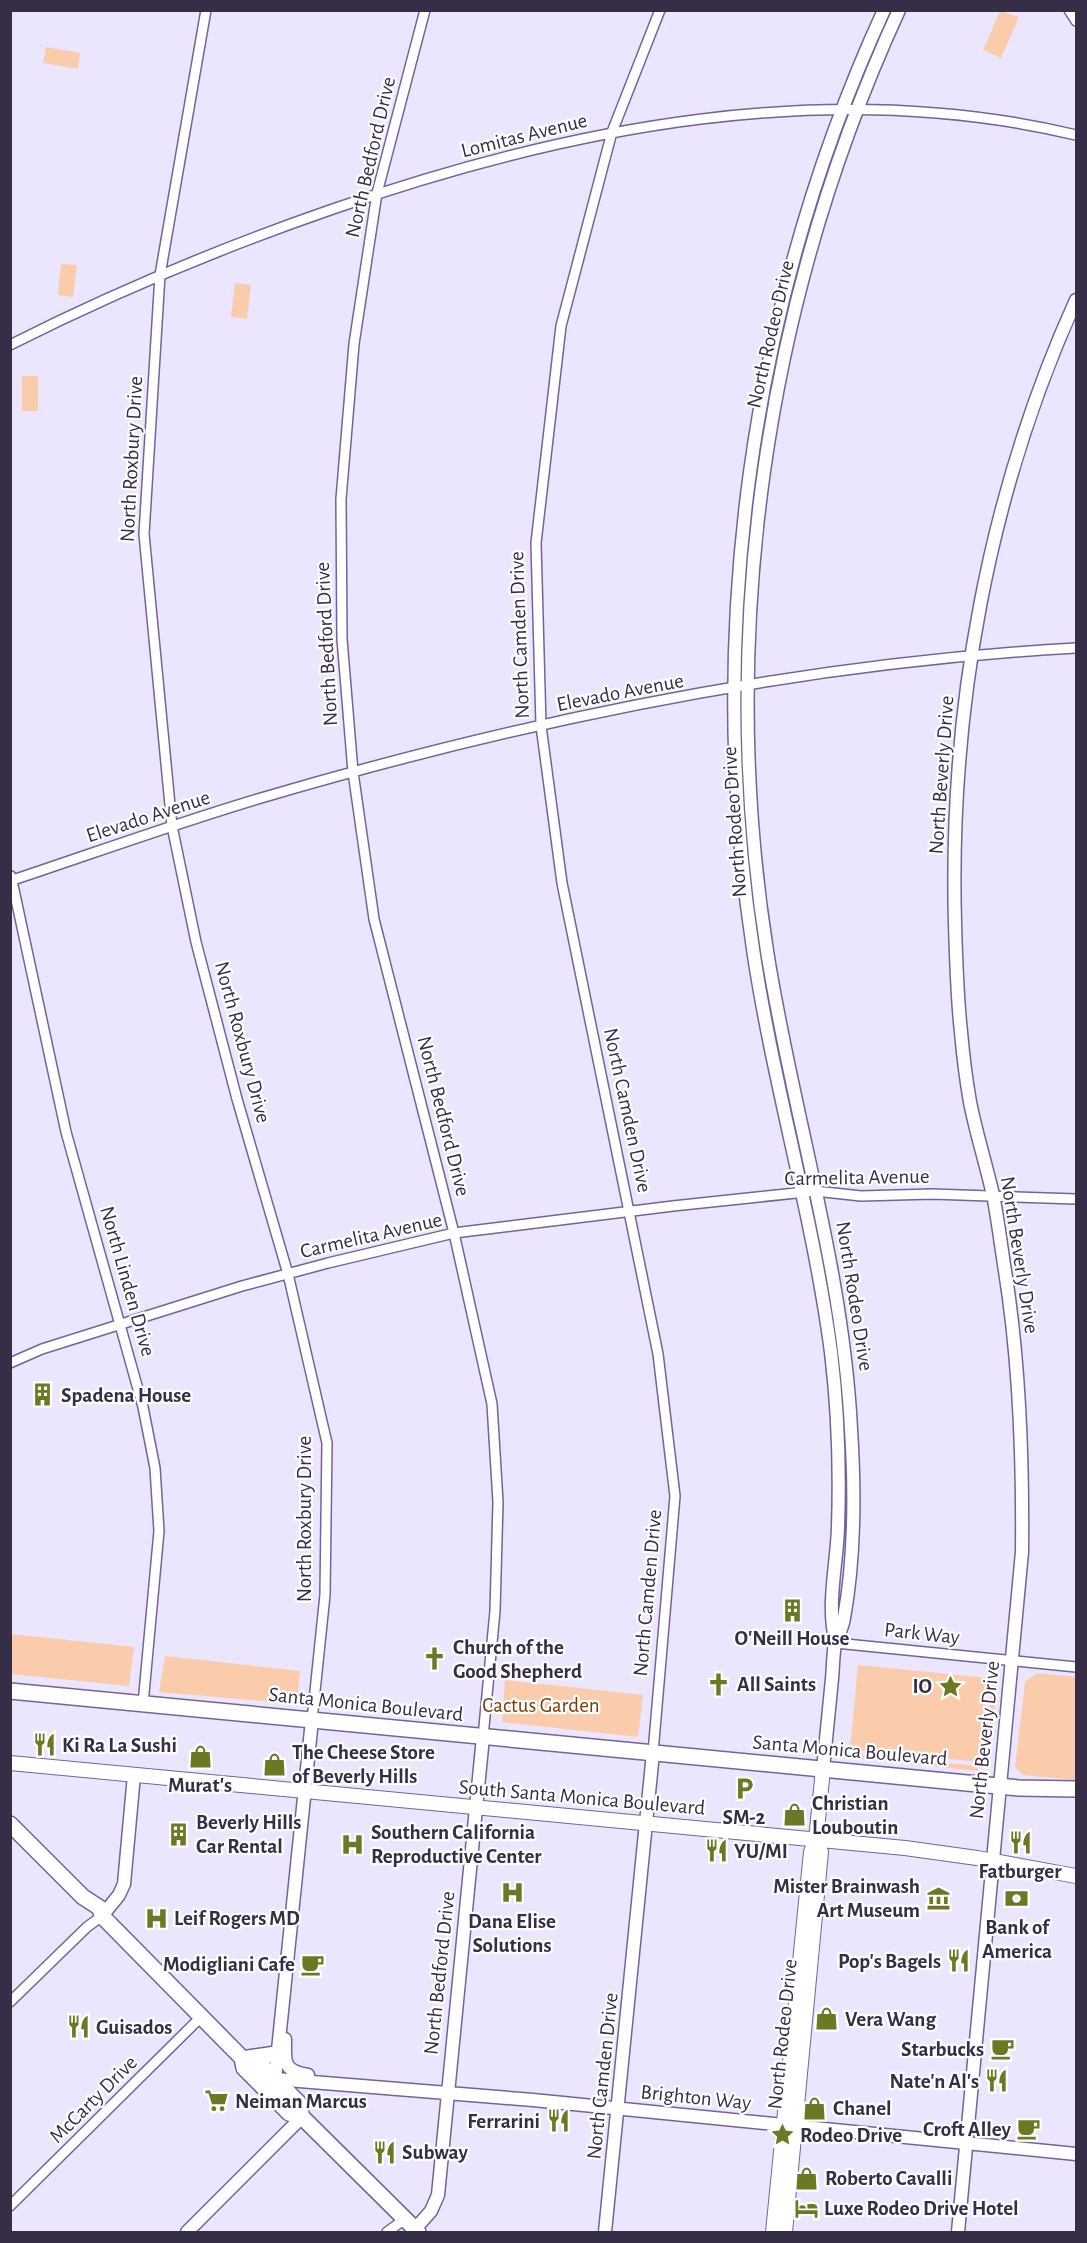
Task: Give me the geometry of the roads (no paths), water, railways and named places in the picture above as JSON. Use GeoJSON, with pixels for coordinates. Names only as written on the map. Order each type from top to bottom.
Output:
{"type":"FeatureCollection","features":[{"type":"Feature","properties":{"kind":"main road","name":"Santa Monica Boulevard"},"geometry":{"type":"LineString","coordinates":[[10,1691],[1000,1786],[1077,1789]]}},
{"type":"Feature","properties":{"kind":"main road","name":"South Santa Monica Boulevard"},"geometry":{"type":"LineString","coordinates":[[10,1763],[915,1849],[992,1860],[1077,1876]]}},
{"type":"Feature","properties":{"kind":"main road","name":"North Rodeo Drive"},"geometry":{"type":"LineString","coordinates":[[785,2232],[789,2126],[811,1851],[816,1840],[823,1769]]}},
{"type":"Feature","properties":{"kind":"main road"},"geometry":{"type":"LineString","coordinates":[[10,1824],[83,1897],[100,1908],[102,1916],[242,2058],[244,2068],[289,2113],[302,2117],[413,2227]]}},
{"type":"Feature","properties":{"kind":"main road"},"geometry":{"type":"LineString","coordinates":[[242,2058],[263,2058],[276,2054]]}},
{"type":"Feature","properties":{"kind":"main road"},"geometry":{"type":"LineString","coordinates":[[242,2058],[256,2060],[298,2102],[302,2117]]}},
{"type":"Feature","properties":{"kind":"main road","name":"North Rodeo Drive"},"geometry":{"type":"LineString","coordinates":[[773,2232],[789,2126]]}},
{"type":"Feature","properties":{"kind":"street","name":"North Roxbury Drive"},"geometry":{"type":"LineString","coordinates":[[206,10],[160,275],[144,534],[172,826],[196,942],[215,1019],[288,1274],[327,1443],[325,1595],[275,2079]]}},
{"type":"Feature","properties":{"kind":"street","name":"North Bedford Drive"},"geometry":{"type":"LineString","coordinates":[[413,2227],[431,2211],[438,2195],[495,1611],[498,1491],[492,1404],[454,1233],[374,919],[353,772],[342,639],[341,498],[354,344],[377,194],[425,10]]}},
{"type":"Feature","properties":{"kind":"street","name":"North Camden Drive"},"geometry":{"type":"LineString","coordinates":[[605,2232],[653,1753],[675,1496],[658,1354],[562,883],[541,726],[536,543],[561,326],[612,132],[660,10]]}},
{"type":"Feature","properties":{"kind":"street","name":"North Rodeo Drive"},"geometry":{"type":"LineString","coordinates":[[836,1643],[831,1616],[839,1499],[835,1390],[825,1316],[762,1001],[750,929],[739,823],[735,688],[742,543],[753,451],[768,366],[799,243],[842,110],[884,10]]}},
{"type":"Feature","properties":{"kind":"street","name":"North Rodeo Drive"},"geometry":{"type":"LineString","coordinates":[[823,1769],[836,1643],[844,1619],[849,1570],[853,1499],[852,1444],[844,1350],[815,1191],[773,988],[761,907],[750,778],[748,686],[755,544],[766,453],[781,369],[818,224],[857,110],[899,10]]}},
{"type":"Feature","properties":{"kind":"street"},"geometry":{"type":"LineString","coordinates":[[1070,10],[1077,21]]}},
{"type":"Feature","properties":{"kind":"street","name":"Lomitas Avenue"},"geometry":{"type":"LineString","coordinates":[[10,345],[160,275],[268,231],[377,194],[494,159],[612,132],[727,116],[857,110],[950,114],[1077,135]]}},
{"type":"Feature","properties":{"kind":"street","name":"North Beverly Drive"},"geometry":{"type":"LineString","coordinates":[[958,2232],[1022,1552],[1021,1426],[1015,1334],[993,1196],[970,1101],[961,1030],[956,972],[955,814],[971,657],[984,583],[1007,492],[1033,411],[1063,329],[1077,300]]}},
{"type":"Feature","properties":{"kind":"street","name":"Elevado Avenue"},"geometry":{"type":"LineString","coordinates":[[11,879],[172,826],[353,772],[541,726],[735,688],[856,669],[1077,648]]}},
{"type":"Feature","properties":{"kind":"street","name":"North Linden Drive"},"geometry":{"type":"LineString","coordinates":[[11,879],[66,1132],[150,1436],[158,1501],[157,1551],[143,1704]]}},
{"type":"Feature","properties":{"kind":"street","name":"Carmelita Avenue"},"geometry":{"type":"LineString","coordinates":[[10,1363],[42,1349],[203,1298],[288,1274],[454,1233],[815,1191],[861,1196],[932,1194],[1077,1199]]}},
{"type":"Feature","properties":{"kind":"street","name":"Park Way"},"geometry":{"type":"LineString","coordinates":[[836,1643],[1077,1667]]}},
{"type":"Feature","properties":{"kind":"street"},"geometry":{"type":"LineString","coordinates":[[10,2002],[87,1927],[102,1916],[119,1895],[124,1884],[134,1775]]}},
{"type":"Feature","properties":{"kind":"street","name":"McCarty Drive"},"geometry":{"type":"LineString","coordinates":[[10,2206],[202,2016]]}},
{"type":"Feature","properties":{"kind":"street"},"geometry":{"type":"LineString","coordinates":[[280,2020],[285,2033],[285,2062],[289,2069],[297,2073],[356,2080],[361,2085]]}},
{"type":"Feature","properties":{"kind":"street","name":"Brighton Way"},"geometry":{"type":"LineString","coordinates":[[275,2079],[447,2092],[1077,2154]]}},
{"type":"Feature","properties":{"kind":"street"},"geometry":{"type":"LineString","coordinates":[[187,2232],[302,2117]]}},
{"type":"Feature","properties":{"kind":"street"},"geometry":{"type":"LineString","coordinates":[[387,2232],[413,2227]]}},
{"type":"Feature","properties":{"kind":"place","name":"Spadena House"},"geometry":{"type":"Point","coordinates":[43,1395]}},
{"type":"Feature","properties":{"kind":"place","name":"O'Neill House"},"geometry":{"type":"Point","coordinates":[792,1610]}},
{"type":"Feature","properties":{"kind":"place","name":"Church of the Good Shepherd"},"geometry":{"type":"Point","coordinates":[435,1659]}},
{"type":"Feature","properties":{"kind":"place","name":"All Saints"},"geometry":{"type":"Point","coordinates":[719,1684]}},
{"type":"Feature","properties":{"kind":"place","name":"IO"},"geometry":{"type":"Point","coordinates":[950,1686]}},
{"type":"Feature","properties":{"kind":"place","name":"Ki Ra La Sushi"},"geometry":{"type":"Point","coordinates":[44,1745]}},
{"type":"Feature","properties":{"kind":"place","name":"Murat's"},"geometry":{"type":"Point","coordinates":[200,1757]}},
{"type":"Feature","properties":{"kind":"place","name":"The Cheese Store of Beverly Hills"},"geometry":{"type":"Point","coordinates":[274,1764]}},
{"type":"Feature","properties":{"kind":"place","name":"SM-2"},"geometry":{"type":"Point","coordinates":[744,1789]}},
{"type":"Feature","properties":{"kind":"place","name":"Christian Louboutin"},"geometry":{"type":"Point","coordinates":[794,1815]}},
{"type":"Feature","properties":{"kind":"place","name":"Beverly Hills Car Rental"},"geometry":{"type":"Point","coordinates":[178,1834]}},
{"type":"Feature","properties":{"kind":"place","name":"Fatburger"},"geometry":{"type":"Point","coordinates":[1020,1843]}},
{"type":"Feature","properties":{"kind":"place","name":"Southern California Reproductive Center"},"geometry":{"type":"Point","coordinates":[353,1844]}},
{"type":"Feature","properties":{"kind":"place","name":"YU/MI"},"geometry":{"type":"Point","coordinates":[716,1851]}},
{"type":"Feature","properties":{"kind":"place","name":"Dana Elise Solutions"},"geometry":{"type":"Point","coordinates":[512,1893]}},
{"type":"Feature","properties":{"kind":"place","name":"Mister Brainwash Art Museum"},"geometry":{"type":"Point","coordinates":[938,1898]}},
{"type":"Feature","properties":{"kind":"place","name":"Bank of America"},"geometry":{"type":"Point","coordinates":[1017,1899]}},
{"type":"Feature","properties":{"kind":"place","name":"Leif Rogers MD"},"geometry":{"type":"Point","coordinates":[156,1918]}},
{"type":"Feature","properties":{"kind":"place","name":"Pop's Bagels"},"geometry":{"type":"Point","coordinates":[959,1961]}},
{"type":"Feature","properties":{"kind":"place","name":"Modigliani Cafe"},"geometry":{"type":"Point","coordinates":[313,1964]}},
{"type":"Feature","properties":{"kind":"place","name":"Vera Wang"},"geometry":{"type":"Point","coordinates":[827,2019]}},
{"type":"Feature","properties":{"kind":"place","name":"Guisados"},"geometry":{"type":"Point","coordinates":[78,2027]}},
{"type":"Feature","properties":{"kind":"place","name":"Starbucks"},"geometry":{"type":"Point","coordinates":[1002,2049]}},
{"type":"Feature","properties":{"kind":"place","name":"Nate'n Al's"},"geometry":{"type":"Point","coordinates":[997,2081]}},
{"type":"Feature","properties":{"kind":"place","name":"Neiman Marcus"},"geometry":{"type":"Point","coordinates":[217,2101]}},
{"type":"Feature","properties":{"kind":"place","name":"Chanel"},"geometry":{"type":"Point","coordinates":[815,2108]}},
{"type":"Feature","properties":{"kind":"place","name":"Ferrarini"},"geometry":{"type":"Point","coordinates":[558,2121]}},
{"type":"Feature","properties":{"kind":"place","name":"Croft Alley"},"geometry":{"type":"Point","coordinates":[1029,2129]}},
{"type":"Feature","properties":{"kind":"place","name":"Rodeo Drive"},"geometry":{"type":"Point","coordinates":[782,2135]}},
{"type":"Feature","properties":{"kind":"place","name":"Subway"},"geometry":{"type":"Point","coordinates":[384,2152]}},
{"type":"Feature","properties":{"kind":"place","name":"Roberto Cavalli"},"geometry":{"type":"Point","coordinates":[807,2178]}},
{"type":"Feature","properties":{"kind":"place","name":"Luxe Rodeo Drive Hotel"},"geometry":{"type":"Point","coordinates":[806,2208]}},
{"type":"Feature","properties":{"kind":"park label","name":"Cactus Garden"},"geometry":{"type":"Point","coordinates":[541,1705]}}]}
